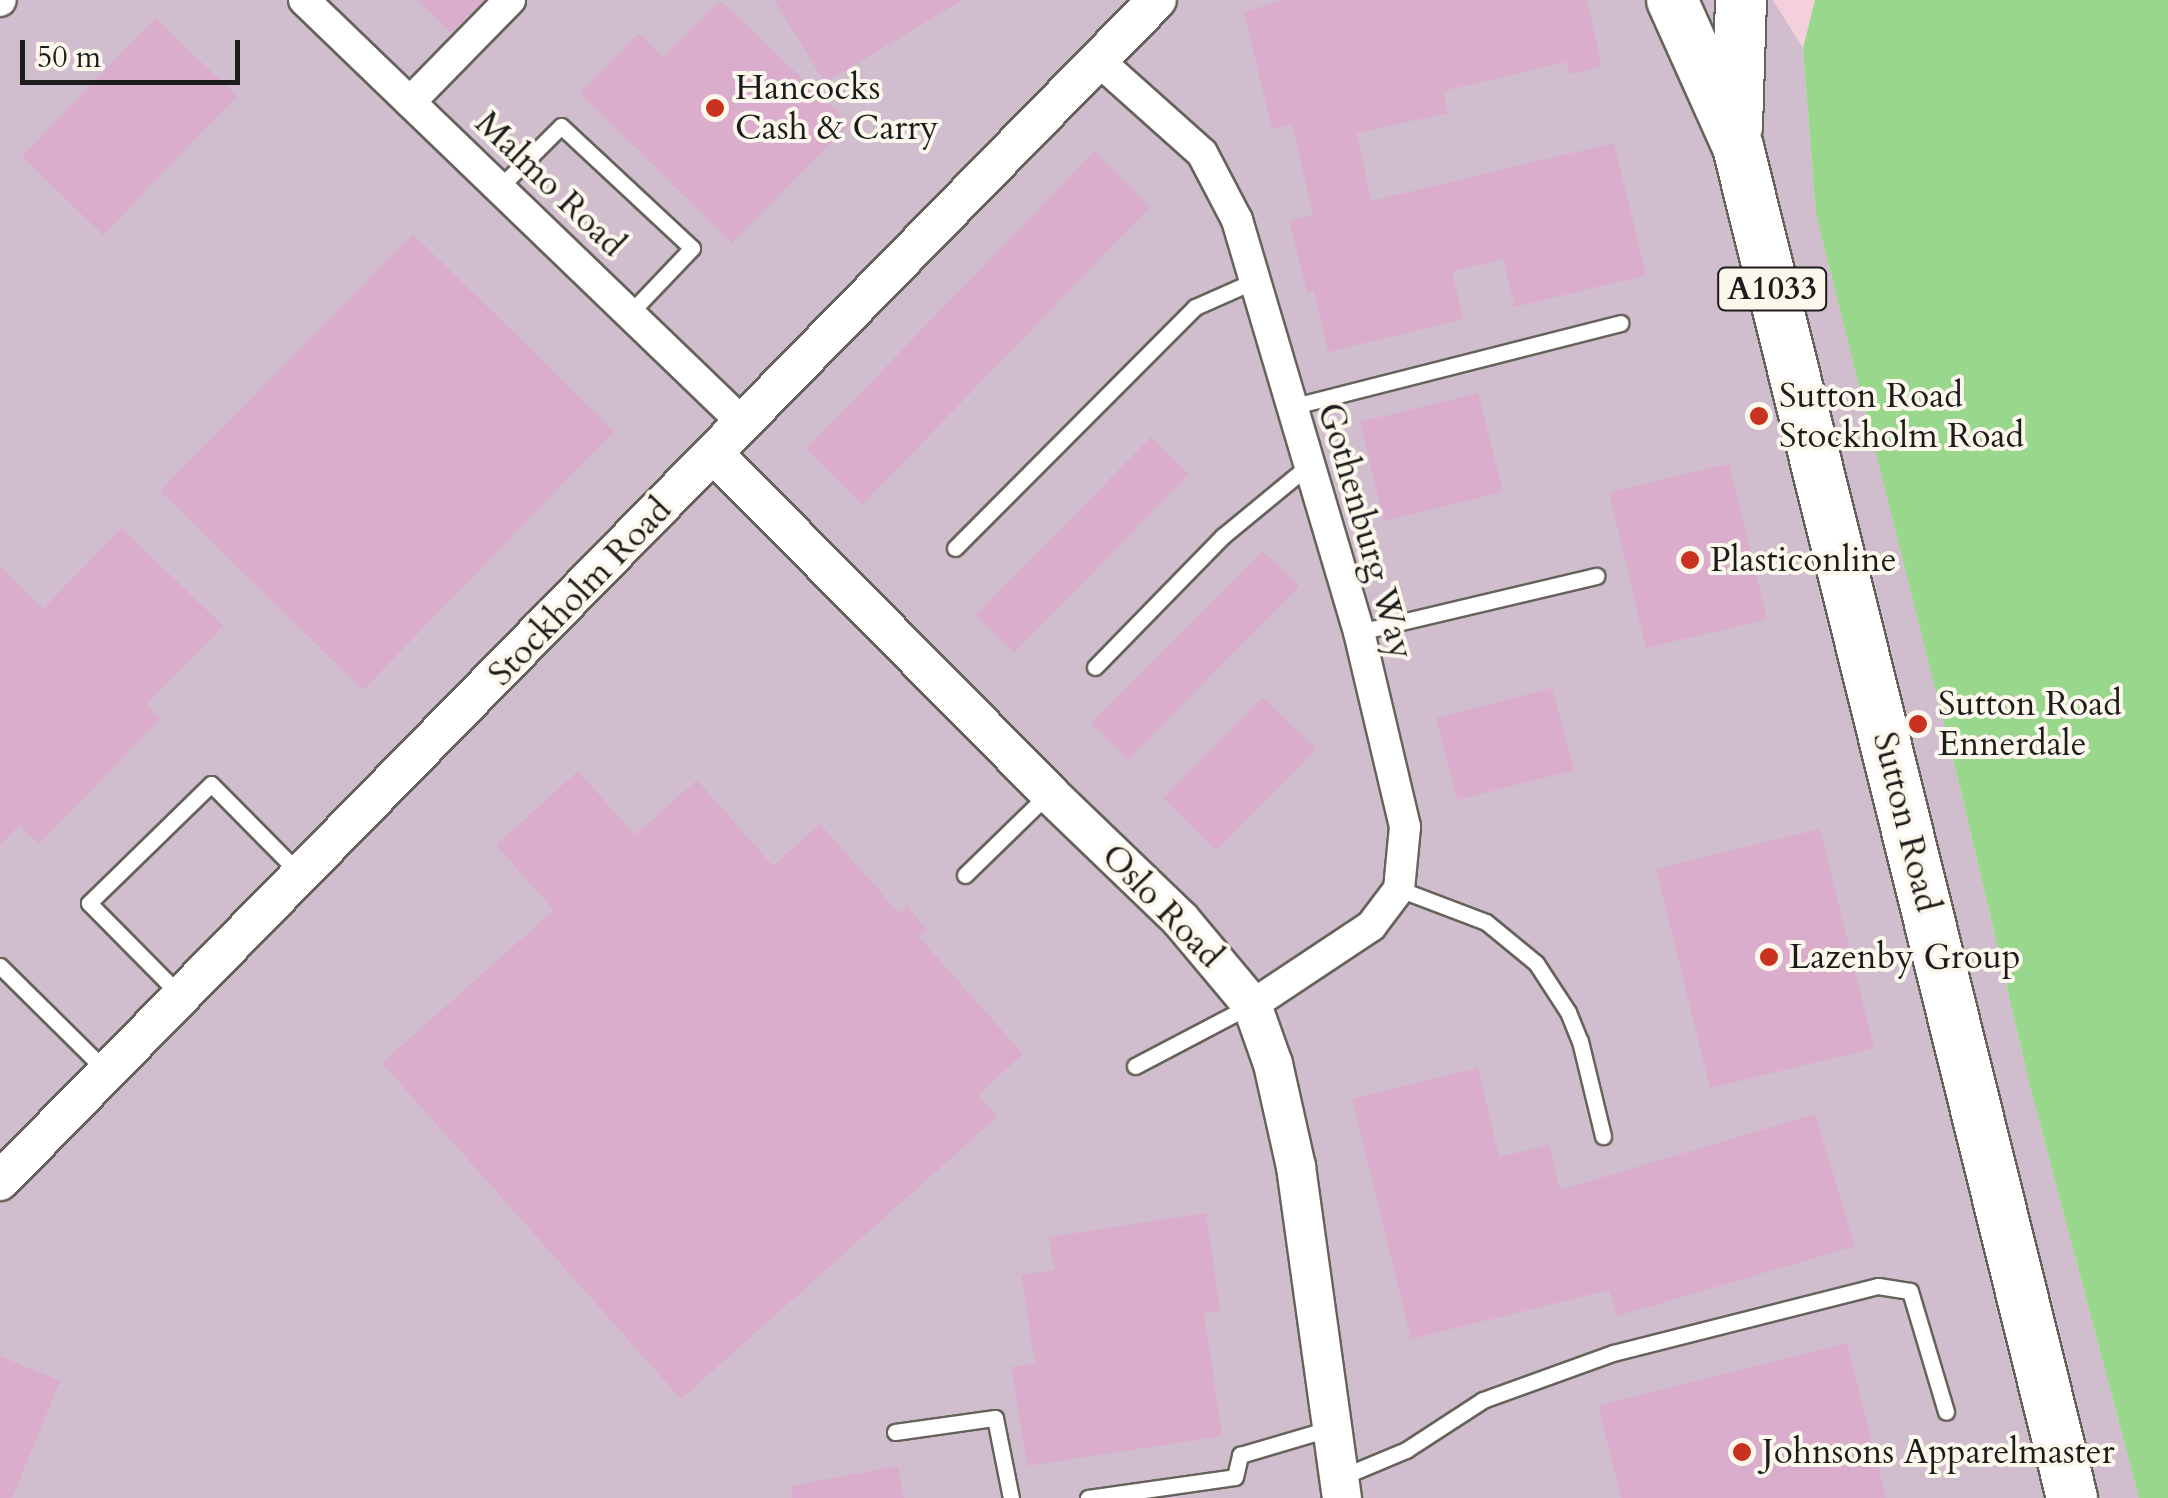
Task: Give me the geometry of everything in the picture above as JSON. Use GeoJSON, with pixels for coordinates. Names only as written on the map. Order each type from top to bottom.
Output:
{"type":"FeatureCollection","features":[{"type":"Feature","properties":{"kind":"highway","name":"A1033"},"geometry":{"type":"LineString","coordinates":[[1672,0],[1738,147]]}},
{"type":"Feature","properties":{"kind":"highway","name":"A1033"},"geometry":{"type":"LineString","coordinates":[[1738,147],[1741,0]]}},
{"type":"Feature","properties":{"kind":"highway","name":"Sutton Road"},"geometry":{"type":"LineString","coordinates":[[1738,147],[2072,1498]]}},
{"type":"Feature","properties":{"kind":"street","name":"Malmo Road"},"geometry":{"type":"LineString","coordinates":[[304,0],[744,424]]}},
{"type":"Feature","properties":{"kind":"street"},"geometry":{"type":"LineString","coordinates":[[410,102],[510,0]]}},
{"type":"Feature","properties":{"kind":"street","name":"Stockholm Road"},"geometry":{"type":"LineString","coordinates":[[0,1181],[1156,0]]}},
{"type":"Feature","properties":{"kind":"street","name":"Gothenburg Way"},"geometry":{"type":"LineString","coordinates":[[1099,61],[1202,154],[1236,220],[1359,632],[1405,827],[1400,889]]}},
{"type":"Feature","properties":{"kind":"street","name":"Oslo Road"},"geometry":{"type":"LineString","coordinates":[[714,454],[1049,793],[1180,919],[1252,1005],[1273,1064],[1296,1167],[1341,1488]]}},
{"type":"Feature","properties":{"kind":"street"},"geometry":{"type":"LineString","coordinates":[[1252,1005],[1371,926],[1400,889]]}},
{"type":"Feature","properties":{"kind":"lane"},"geometry":{"type":"LineString","coordinates":[[500,188],[561,126],[692,248],[630,313]]}},
{"type":"Feature","properties":{"kind":"lane"},"geometry":{"type":"LineString","coordinates":[[954,548],[1195,307],[1254,282]]}},
{"type":"Feature","properties":{"kind":"lane"},"geometry":{"type":"LineString","coordinates":[[1291,407],[1620,323]]}},
{"type":"Feature","properties":{"kind":"lane"},"geometry":{"type":"LineString","coordinates":[[1095,667],[1223,536],[1308,466]]}},
{"type":"Feature","properties":{"kind":"lane"},"geometry":{"type":"LineString","coordinates":[[1359,632],[1596,576]]}},
{"type":"Feature","properties":{"kind":"lane"},"geometry":{"type":"LineString","coordinates":[[179,994],[89,903],[212,784],[300,874]]}},
{"type":"Feature","properties":{"kind":"lane"},"geometry":{"type":"LineString","coordinates":[[965,875],[1049,793]]}},
{"type":"Feature","properties":{"kind":"lane"},"geometry":{"type":"LineString","coordinates":[[1400,889],[1486,922],[1536,963],[1568,1012],[1580,1041],[1603,1136]]}},
{"type":"Feature","properties":{"kind":"lane"},"geometry":{"type":"LineString","coordinates":[[0,966],[105,1070]]}},
{"type":"Feature","properties":{"kind":"lane"},"geometry":{"type":"LineString","coordinates":[[1135,1066],[1252,1005]]}},
{"type":"Feature","properties":{"kind":"lane"},"geometry":{"type":"LineString","coordinates":[[1341,1488],[1483,1400],[1614,1354],[1878,1286],[1910,1291],[1946,1412]]}},
{"type":"Feature","properties":{"kind":"lane"},"geometry":{"type":"LineString","coordinates":[[895,1432],[995,1418],[1011,1498]]}},
{"type":"Feature","properties":{"kind":"lane"},"geometry":{"type":"LineString","coordinates":[[1088,1498],[1235,1477],[1240,1455],[1332,1428]]}},
{"type":"Feature","properties":{"kind":"shaded area"},"geometry":{"type":"Polygon","coordinates":[[[0,0],[1773,0],[1803,48],[1816,214],[1963,800],[2030,1086],[2139,1498],[0,1498],[0,0]]]}},
{"type":"Feature","properties":{"kind":"shaded area"},"geometry":{"type":"Polygon","coordinates":[[[1773,0],[1815,0],[1803,48],[1773,0]]]}},
{"type":"Feature","properties":{"kind":"green space"},"geometry":{"type":"Polygon","coordinates":[[[1815,0],[2168,0],[2168,1498],[2139,1498],[2030,1086],[1963,800],[1816,214],[1803,48],[1815,0]]]}},
{"type":"Feature","properties":{"kind":"building"},"geometry":{"type":"Polygon","coordinates":[[[417,0],[484,0],[451,33],[417,0]]]}},
{"type":"Feature","properties":{"kind":"building","name":"Hancocks Cash & Carry"},"geometry":{"type":"Polygon","coordinates":[[[720,0],[850,124],[732,243],[580,93],[639,33],[663,57],[720,0]]]}},
{"type":"Feature","properties":{"kind":"building"},"geometry":{"type":"Polygon","coordinates":[[[774,0],[962,0],[825,83],[774,0]]]}},
{"type":"Feature","properties":{"kind":"building"},"geometry":{"type":"Polygon","coordinates":[[[1282,0],[1587,0],[1602,67],[1569,74],[1566,62],[1443,91],[1448,113],[1357,133],[1371,201],[1614,143],[1646,275],[1515,307],[1503,259],[1452,271],[1463,319],[1328,352],[1314,291],[1307,293],[1289,220],[1313,215],[1292,124],[1272,129],[1244,12],[1282,0]]]}},
{"type":"Feature","properties":{"kind":"building"},"geometry":{"type":"Polygon","coordinates":[[[155,18],[237,96],[103,235],[22,156],[155,18]]]}},
{"type":"Feature","properties":{"kind":"building"},"geometry":{"type":"Polygon","coordinates":[[[1095,151],[1150,207],[862,505],[806,449],[1095,151]]]}},
{"type":"Feature","properties":{"kind":"building"},"geometry":{"type":"Polygon","coordinates":[[[413,234],[614,431],[363,690],[160,491],[413,234]]]}},
{"type":"Feature","properties":{"kind":"building"},"geometry":{"type":"Polygon","coordinates":[[[1478,393],[1503,492],[1384,521],[1360,422],[1478,393]]]}},
{"type":"Feature","properties":{"kind":"building"},"geometry":{"type":"Polygon","coordinates":[[[1151,437],[1189,474],[1014,653],[976,615],[1151,437]]]}},
{"type":"Feature","properties":{"kind":"building"},"geometry":{"type":"Polygon","coordinates":[[[1729,464],[1767,619],[1646,648],[1609,492],[1729,464]]]}},
{"type":"Feature","properties":{"kind":"building"},"geometry":{"type":"Polygon","coordinates":[[[122,528],[223,626],[146,705],[160,719],[39,844],[19,825],[0,845],[0,566],[43,609],[122,528]]]}},
{"type":"Feature","properties":{"kind":"building"},"geometry":{"type":"Polygon","coordinates":[[[1263,551],[1299,586],[1128,760],[1091,723],[1263,551]]]}},
{"type":"Feature","properties":{"kind":"building"},"geometry":{"type":"Polygon","coordinates":[[[1552,688],[1574,770],[1457,800],[1436,718],[1552,688]]]}},
{"type":"Feature","properties":{"kind":"building"},"geometry":{"type":"Polygon","coordinates":[[[1263,697],[1316,749],[1216,851],[1163,798],[1263,697]]]}},
{"type":"Feature","properties":{"kind":"building"},"geometry":{"type":"Polygon","coordinates":[[[578,771],[635,835],[697,780],[773,866],[820,824],[899,913],[907,906],[927,929],[918,936],[1023,1054],[978,1095],[997,1117],[681,1399],[382,1063],[554,910],[496,845],[578,771]]]}},
{"type":"Feature","properties":{"kind":"building"},"geometry":{"type":"Polygon","coordinates":[[[1820,829],[1874,1048],[1710,1088],[1656,869],[1820,829]]]}},
{"type":"Feature","properties":{"kind":"building"},"geometry":{"type":"Polygon","coordinates":[[[1478,1068],[1499,1157],[1549,1145],[1560,1190],[1815,1114],[1855,1246],[1617,1316],[1609,1290],[1411,1339],[1352,1099],[1478,1068]]]}},
{"type":"Feature","properties":{"kind":"building"},"geometry":{"type":"Polygon","coordinates":[[[1206,1213],[1220,1310],[1204,1313],[1222,1436],[1027,1466],[1011,1367],[1035,1363],[1021,1275],[1054,1270],[1049,1237],[1206,1213]]]}},
{"type":"Feature","properties":{"kind":"building","name":"Johnsons Apparelmaster"},"geometry":{"type":"Polygon","coordinates":[[[1847,1343],[1886,1498],[1621,1498],[1598,1406],[1847,1343]]]}},
{"type":"Feature","properties":{"kind":"building"},"geometry":{"type":"Polygon","coordinates":[[[0,1356],[60,1381],[12,1498],[0,1498],[0,1356]]]}},
{"type":"Feature","properties":{"kind":"building"},"geometry":{"type":"Polygon","coordinates":[[[898,1466],[904,1498],[792,1498],[791,1486],[898,1466]]]}},
{"type":"Feature","properties":{"kind":"place","name":"Hancocks Cash & Carry"},"geometry":{"type":"Point","coordinates":[715,108]}},
{"type":"Feature","properties":{"kind":"place","name":"Sutton Road Stockholm Road"},"geometry":{"type":"Point","coordinates":[1759,416]}},
{"type":"Feature","properties":{"kind":"place","name":"Plasticonline"},"geometry":{"type":"Point","coordinates":[1690,560]}},
{"type":"Feature","properties":{"kind":"place","name":"Sutton Road Ennerdale"},"geometry":{"type":"Point","coordinates":[1918,724]}},
{"type":"Feature","properties":{"kind":"place","name":"Lazenby Group"},"geometry":{"type":"Point","coordinates":[1769,957]}},
{"type":"Feature","properties":{"kind":"place","name":"Johnsons Apparelmaster"},"geometry":{"type":"Point","coordinates":[1742,1452]}}]}
